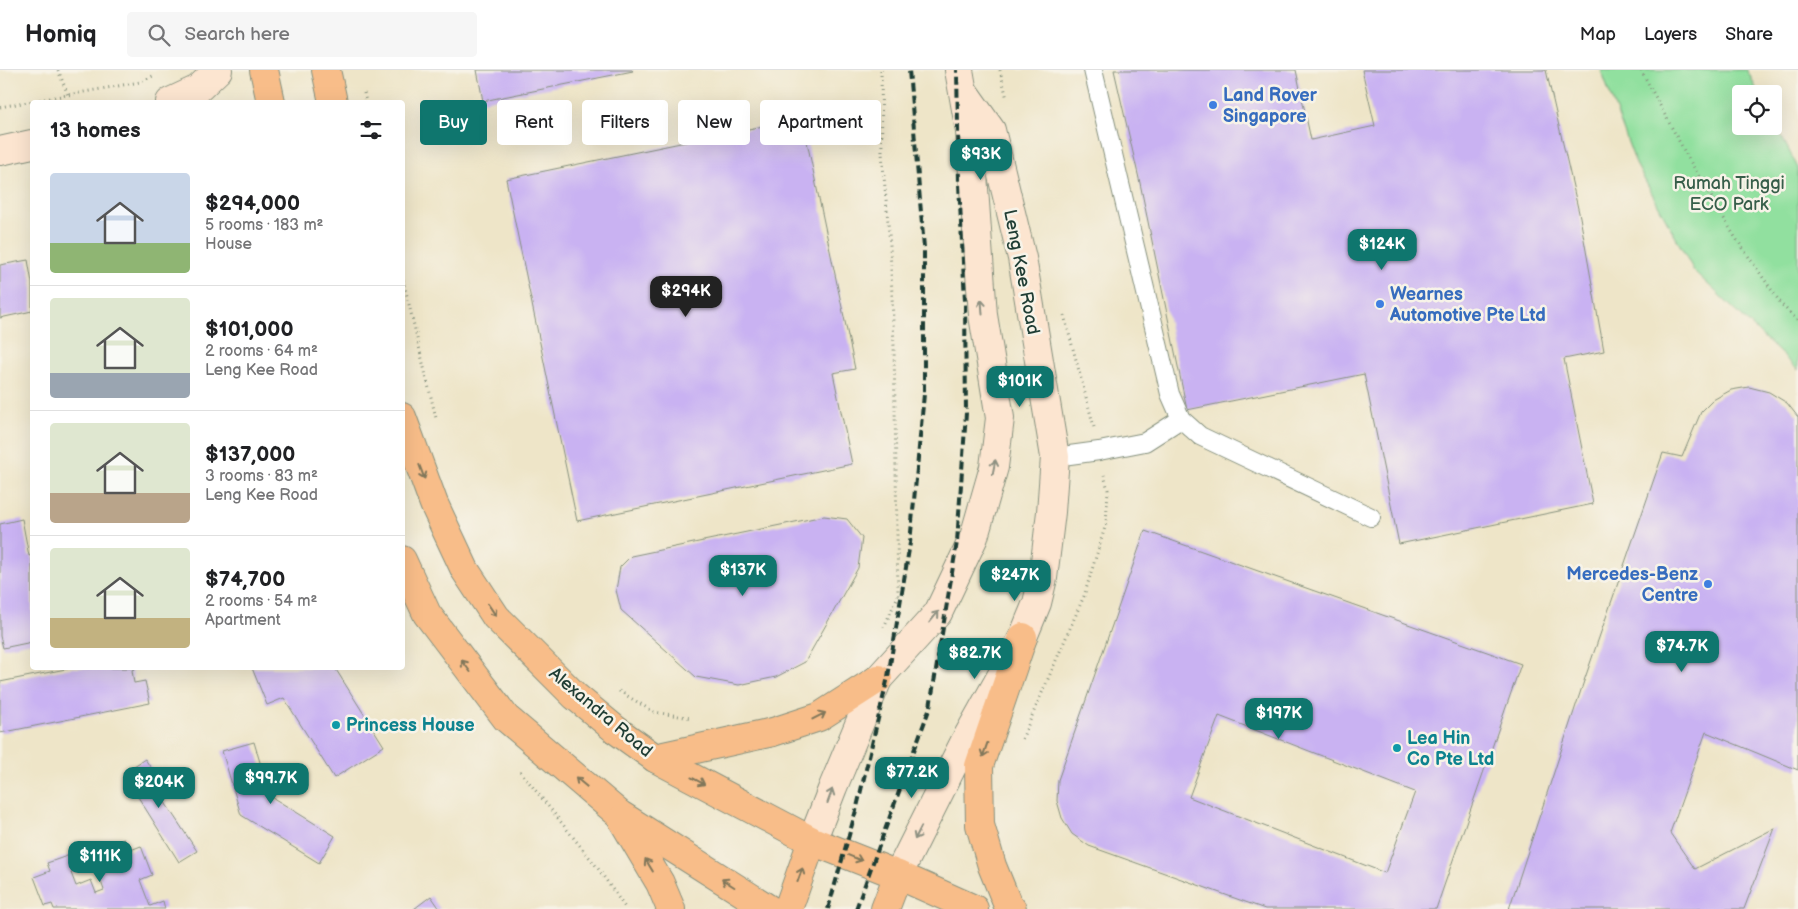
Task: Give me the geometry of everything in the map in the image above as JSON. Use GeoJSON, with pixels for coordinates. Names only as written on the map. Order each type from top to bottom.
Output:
{"type":"FeatureCollection","features":[{"type":"Feature","properties":{"kind":"main road"},"geometry":{"type":"LineString","coordinates":[[264,70],[270,100]]}},
{"type":"Feature","properties":{"kind":"main road"},"geometry":{"type":"LineString","coordinates":[[326,70],[333,100]]}},
{"type":"Feature","properties":{"kind":"main road","name":"Alexandra Road"},"geometry":{"type":"LineString","coordinates":[[405,425],[434,504],[465,570],[496,617],[575,696],[616,730],[655,758],[812,841],[898,875],[974,909]]}},
{"type":"Feature","properties":{"kind":"main road"},"geometry":{"type":"LineString","coordinates":[[405,566],[427,614],[506,718],[619,814],[769,909]]}},
{"type":"Feature","properties":{"kind":"main road"},"geometry":{"type":"LineString","coordinates":[[1012,909],[1007,903],[992,866],[980,825],[979,766],[1023,637]]}},
{"type":"Feature","properties":{"kind":"main road"},"geometry":{"type":"LineString","coordinates":[[655,758],[773,732],[818,717],[878,679]]}},
{"type":"Feature","properties":{"kind":"main road"},"geometry":{"type":"LineString","coordinates":[[619,814],[660,883],[671,909]]}},
{"type":"Feature","properties":{"kind":"main road"},"geometry":{"type":"LineString","coordinates":[[788,909],[812,841]]}},
{"type":"Feature","properties":{"kind":"main road"},"geometry":{"type":"LineString","coordinates":[[885,909],[898,875]]}},
{"type":"Feature","properties":{"kind":"street"},"geometry":{"type":"LineString","coordinates":[[174,100],[198,89],[218,70]]}},
{"type":"Feature","properties":{"kind":"street","name":"Leng Kee Road"},"geometry":{"type":"LineString","coordinates":[[898,875],[964,743],[1023,637],[1037,603],[1043,578],[1051,512],[1055,457],[1022,258],[990,130],[962,81]]}},
{"type":"Feature","properties":{"kind":"street","name":"Leng Kee Road"},"geometry":{"type":"LineString","coordinates":[[812,841],[878,679],[938,614],[974,537],[994,468],[1000,418],[983,315],[970,132],[962,81]]}},
{"type":"Feature","properties":{"kind":"street"},"geometry":{"type":"LineString","coordinates":[[0,151],[30,144]]}},
{"type":"Feature","properties":{"kind":"lane"},"geometry":{"type":"LineString","coordinates":[[1093,70],[1170,394],[1181,419],[1200,436],[1371,517]]}},
{"type":"Feature","properties":{"kind":"lane"},"geometry":{"type":"LineString","coordinates":[[1055,457],[1145,442],[1181,419]]}},
{"type":"Feature","properties":{"kind":"path"},"geometry":{"type":"LineString","coordinates":[[58,70],[68,95]]}},
{"type":"Feature","properties":{"kind":"path"},"geometry":{"type":"LineString","coordinates":[[881,70],[882,153],[890,245],[894,346],[898,596],[882,631]]}},
{"type":"Feature","properties":{"kind":"path"},"geometry":{"type":"LineString","coordinates":[[1641,70],[1686,156],[1735,237],[1782,305],[1798,321]]}},
{"type":"Feature","properties":{"kind":"path"},"geometry":{"type":"LineString","coordinates":[[40,100],[140,82],[157,74]]}},
{"type":"Feature","properties":{"kind":"path"},"geometry":{"type":"LineString","coordinates":[[0,107],[30,102]]}},
{"type":"Feature","properties":{"kind":"path"},"geometry":{"type":"LineString","coordinates":[[405,288],[436,419]]}},
{"type":"Feature","properties":{"kind":"path"},"geometry":{"type":"LineString","coordinates":[[616,689],[654,712],[692,718]]}},
{"type":"Feature","properties":{"kind":"green space","name":"Rumah Tinggi ECO Park"},"geometry":{"type":"Polygon","coordinates":[[[1601,70],[1747,70],[1754,85],[1732,85],[1732,135],[1781,135],[1798,168],[1798,370],[1694,271],[1636,164],[1601,70]]]}},
{"type":"Feature","properties":{"kind":"building"},"geometry":{"type":"Polygon","coordinates":[[[477,70],[633,71],[487,100],[483,100],[477,70]]]}},
{"type":"Feature","properties":{"kind":"building","name":"Wearnes Automotive Pte Ltd"},"geometry":{"type":"Polygon","coordinates":[[[1114,70],[1296,70],[1311,140],[1375,126],[1362,70],[1546,70],[1580,217],[1604,351],[1564,359],[1593,504],[1399,544],[1364,374],[1187,410],[1140,183],[1114,70]]]}},
{"type":"Feature","properties":{"kind":"building"},"geometry":{"type":"Polygon","coordinates":[[[760,127],[760,145],[808,145],[855,369],[833,373],[852,464],[577,521],[506,179],[678,144],[750,145],[750,129],[760,127]]]}},
{"type":"Feature","properties":{"kind":"building"},"geometry":{"type":"Polygon","coordinates":[[[28,260],[30,272],[30,311],[0,318],[0,265],[28,260]]]}},
{"type":"Feature","properties":{"kind":"building","name":"Mercedes-Benz Centre"},"geometry":{"type":"Polygon","coordinates":[[[1749,387],[1769,392],[1787,403],[1798,417],[1798,770],[1706,732],[1670,833],[1695,869],[1775,828],[1744,909],[1509,909],[1584,681],[1663,453],[1682,457],[1701,412],[1713,400],[1731,390],[1749,387]]]}},
{"type":"Feature","properties":{"kind":"building"},"geometry":{"type":"Polygon","coordinates":[[[824,516],[847,519],[862,538],[858,568],[805,662],[776,677],[739,685],[696,677],[621,610],[616,590],[620,567],[631,556],[824,516]]]}},
{"type":"Feature","properties":{"kind":"building"},"geometry":{"type":"Polygon","coordinates":[[[22,519],[30,556],[30,642],[3,648],[0,636],[0,524],[22,519]]]}},
{"type":"Feature","properties":{"kind":"building","name":"Lea Hin Co Pte Ltd"},"geometry":{"type":"Polygon","coordinates":[[[1145,531],[1521,664],[1436,909],[1265,909],[1089,846],[1072,834],[1062,818],[1057,801],[1058,780],[1145,531]],[[1219,716],[1189,797],[1385,873],[1415,792],[1219,716]]]}},
{"type":"Feature","properties":{"kind":"building"},"geometry":{"type":"Polygon","coordinates":[[[61,670],[132,670],[134,683],[145,681],[150,703],[0,733],[0,682],[61,670]]]}},
{"type":"Feature","properties":{"kind":"building","name":"Princess House"},"geometry":{"type":"Polygon","coordinates":[[[253,670],[336,670],[384,746],[334,778],[284,698],[267,705],[253,670]]]}},
{"type":"Feature","properties":{"kind":"building"},"geometry":{"type":"Polygon","coordinates":[[[254,742],[270,796],[335,836],[319,863],[241,815],[222,751],[254,742]]]}},
{"type":"Feature","properties":{"kind":"building"},"geometry":{"type":"Polygon","coordinates":[[[145,759],[168,794],[162,798],[197,851],[179,862],[123,773],[145,759]]]}},
{"type":"Feature","properties":{"kind":"building"},"geometry":{"type":"Polygon","coordinates":[[[124,839],[128,851],[141,846],[152,875],[140,880],[150,906],[163,901],[165,909],[54,909],[52,904],[45,906],[34,877],[50,871],[47,863],[70,855],[76,872],[71,873],[76,886],[91,880],[96,893],[104,890],[97,871],[109,866],[102,847],[124,839]]]}},
{"type":"Feature","properties":{"kind":"building"},"geometry":{"type":"Polygon","coordinates":[[[431,896],[440,909],[414,909],[431,896]]]}},
{"type":"Feature","properties":{"kind":"railway"},"geometry":{"type":"LineString","coordinates":[[828,909],[857,807],[888,677],[910,543],[924,394],[924,248],[909,70]]}},
{"type":"Feature","properties":{"kind":"railway"},"geometry":{"type":"LineString","coordinates":[[856,909],[930,707],[957,542],[966,413],[965,301],[959,184],[957,70]]}},
{"type":"Feature","properties":{"kind":"place","name":"Land Rover Singapore"},"geometry":{"type":"Point","coordinates":[1213,105]}},
{"type":"Feature","properties":{"kind":"place","name":"Wearnes Automotive Pte Ltd"},"geometry":{"type":"Point","coordinates":[1380,304]}},
{"type":"Feature","properties":{"kind":"place","name":"Mercedes-Benz Centre"},"geometry":{"type":"Point","coordinates":[1708,584]}},
{"type":"Feature","properties":{"kind":"place","name":"Princess House"},"geometry":{"type":"Point","coordinates":[336,725]}},
{"type":"Feature","properties":{"kind":"place","name":"Lea Hin Co Pte Ltd"},"geometry":{"type":"Point","coordinates":[1397,748]}}]}
